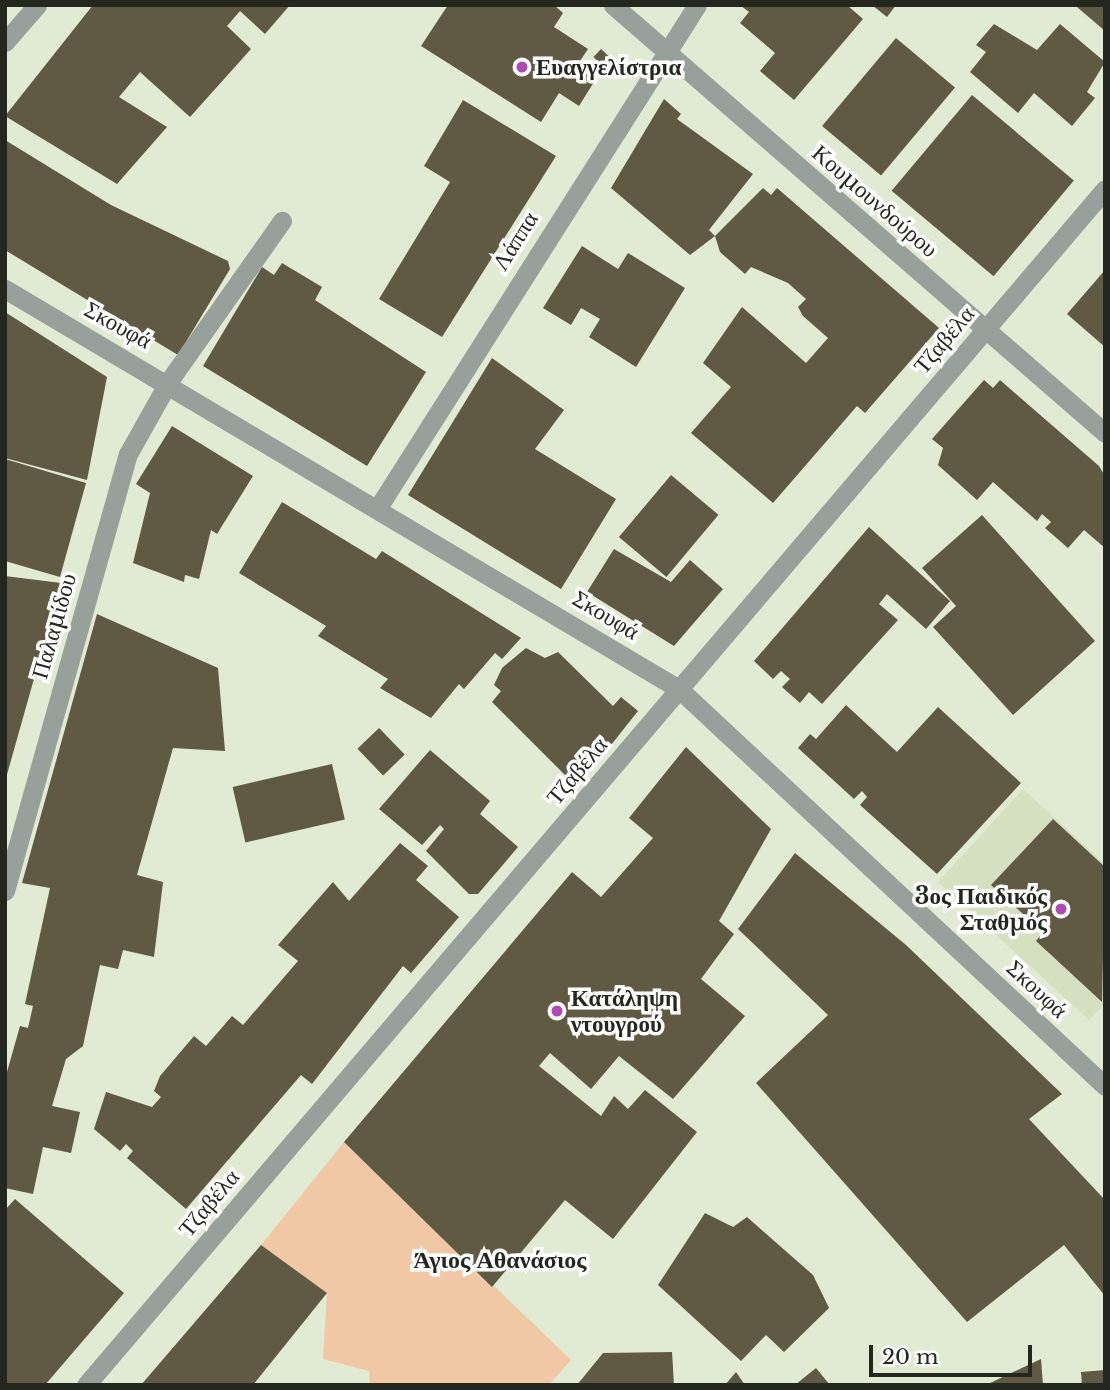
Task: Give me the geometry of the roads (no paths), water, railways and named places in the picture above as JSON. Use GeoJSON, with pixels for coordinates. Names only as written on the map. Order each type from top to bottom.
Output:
{"type":"FeatureCollection","features":[{"type":"Feature","properties":{"kind":"street"},"geometry":{"type":"LineString","coordinates":[[5,42],[37,5]]}},
{"type":"Feature","properties":{"kind":"street","name":"Κουμουνδούρου"},"geometry":{"type":"LineString","coordinates":[[613,5],[1105,433]]}},
{"type":"Feature","properties":{"kind":"street","name":"Λάππα"},"geometry":{"type":"LineString","coordinates":[[379,506],[664,50],[697,5]]}},
{"type":"Feature","properties":{"kind":"street","name":"Τζαβέλα"},"geometry":{"type":"LineString","coordinates":[[86,1385],[1105,189]]}},
{"type":"Feature","properties":{"kind":"street","name":"Παλαμίδου"},"geometry":{"type":"LineString","coordinates":[[5,891],[128,454],[169,382],[282,221]]}},
{"type":"Feature","properties":{"kind":"street","name":"Σκουφά"},"geometry":{"type":"LineString","coordinates":[[5,289],[379,506],[679,689],[1105,1086]]}},
{"type":"Feature","properties":{"kind":"place","name":"Ευαγγελίστρια"},"geometry":{"type":"Point","coordinates":[522,67]}},
{"type":"Feature","properties":{"kind":"place","name":"3ος Παιδικός Σταθμός"},"geometry":{"type":"Point","coordinates":[1061,909]}},
{"type":"Feature","properties":{"kind":"place","name":"Κατάληψη ντουγρού"},"geometry":{"type":"Point","coordinates":[557,1011]}},
{"type":"Feature","properties":{"kind":"district","name":"Άγιος Αθανάσιος"},"geometry":{"type":"Point","coordinates":[500,1260]}}]}
